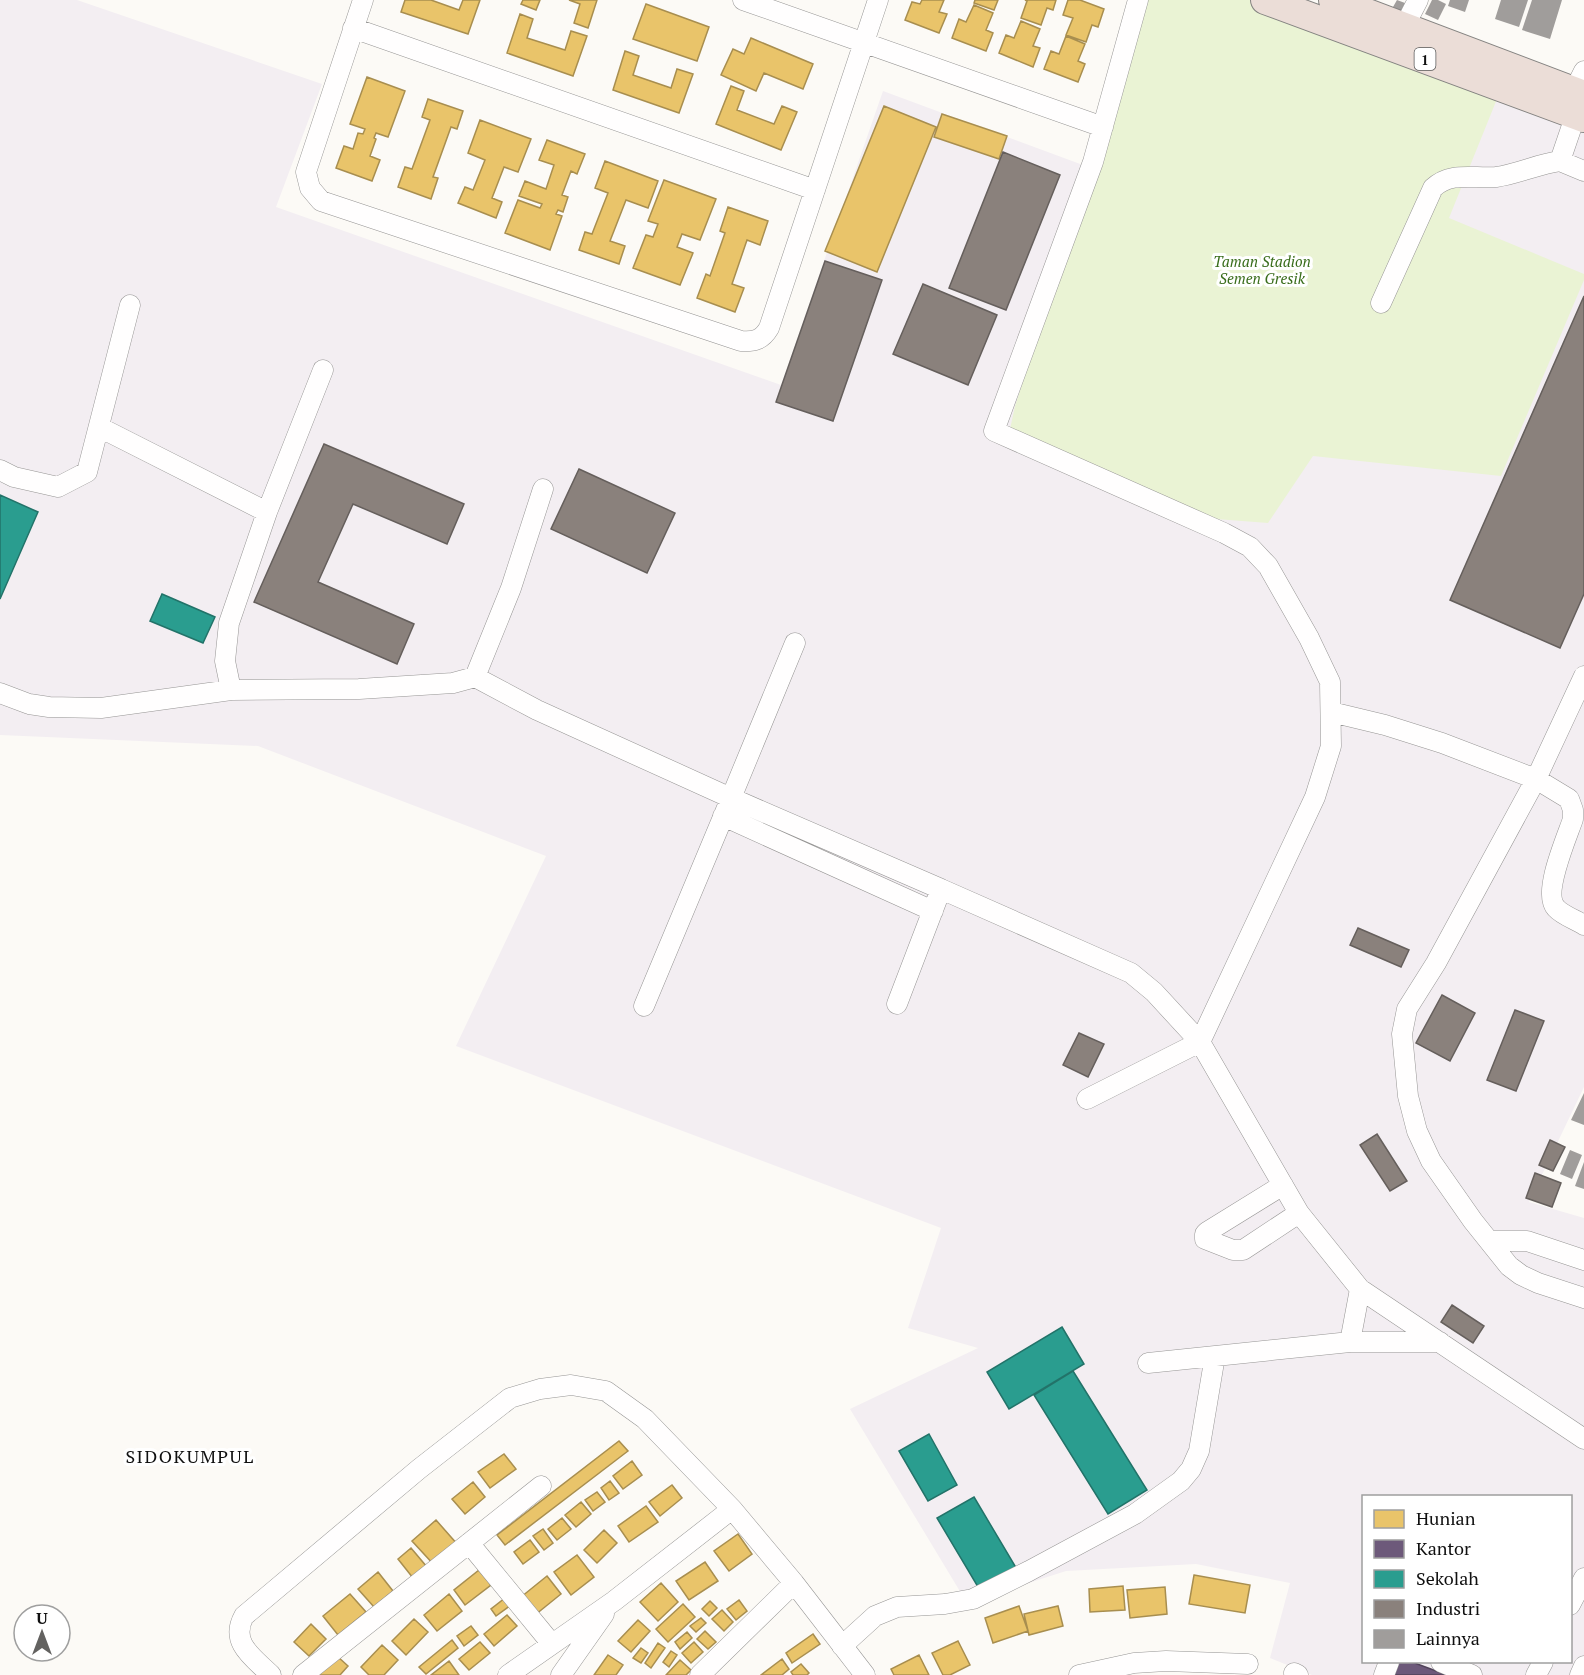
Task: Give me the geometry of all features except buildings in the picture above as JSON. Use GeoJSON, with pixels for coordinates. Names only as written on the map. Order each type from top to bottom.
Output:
{"type":"FeatureCollection","features":[{"type":"Feature","properties":{"kind":"highway","name":"1"},"geometry":{"type":"LineString","coordinates":[[1265,0],[1580,98]]}},
{"type":"Feature","properties":{"kind":"highway","name":"1"},"geometry":{"type":"LineString","coordinates":[[1338,1],[1580,98]]}},
{"type":"Feature","properties":{"kind":"street"},"geometry":{"type":"LineString","coordinates":[[363,0],[306,172],[310,188],[321,201],[741,341],[751,342],[765,336],[769,328],[878,0]]}},
{"type":"Feature","properties":{"kind":"street"},"geometry":{"type":"LineString","coordinates":[[743,0],[1103,127]]}},
{"type":"Feature","properties":{"kind":"street"},"geometry":{"type":"LineString","coordinates":[[1087,1099],[1200,1042],[1315,797],[1330,746],[1330,682],[1309,638],[1268,567],[1250,547],[1224,533],[994,431],[1093,162],[1138,0]]}},
{"type":"Feature","properties":{"kind":"street"},"geometry":{"type":"LineString","coordinates":[[1404,27],[1418,0]]}},
{"type":"Feature","properties":{"kind":"street"},"geometry":{"type":"LineString","coordinates":[[353,28],[815,190]]}},
{"type":"Feature","properties":{"kind":"street"},"geometry":{"type":"LineString","coordinates":[[1560,161],[1580,98]]}},
{"type":"Feature","properties":{"kind":"street"},"geometry":{"type":"LineString","coordinates":[[1381,303],[1433,188],[1440,182],[1452,177],[1497,177],[1540,164],[1560,161],[1584,171]]}},
{"type":"Feature","properties":{"kind":"street"},"geometry":{"type":"LineString","coordinates":[[0,470],[14,477],[58,487],[87,472],[130,305]]}},
{"type":"Feature","properties":{"kind":"street"},"geometry":{"type":"LineString","coordinates":[[231,690],[225,661],[229,623],[267,512],[323,370]]}},
{"type":"Feature","properties":{"kind":"street"},"geometry":{"type":"LineString","coordinates":[[99,427],[267,512]]}},
{"type":"Feature","properties":{"kind":"street"},"geometry":{"type":"LineString","coordinates":[[475,677],[511,588],[543,489]]}},
{"type":"Feature","properties":{"kind":"street"},"geometry":{"type":"LineString","coordinates":[[644,1006],[795,643]]}},
{"type":"Feature","properties":{"kind":"street"},"geometry":{"type":"LineString","coordinates":[[1584,676],[1536,779],[1436,963],[1407,1008],[1401,1034],[1408,1096],[1417,1131],[1431,1161],[1509,1266],[1538,1283],[1584,1298]]}},
{"type":"Feature","properties":{"kind":"street"},"geometry":{"type":"LineString","coordinates":[[0,693],[29,704],[49,707],[100,708],[231,690],[359,689],[453,683],[475,677],[537,710],[731,798],[1131,973],[1154,992],[1200,1042],[1299,1213],[1360,1289],[1584,1439]]}},
{"type":"Feature","properties":{"kind":"street"},"geometry":{"type":"LineString","coordinates":[[1331,712],[1385,725],[1430,740],[1536,779],[1569,799],[1573,819],[1552,884],[1551,896],[1555,908],[1584,925]]}},
{"type":"Feature","properties":{"kind":"street"},"geometry":{"type":"LineString","coordinates":[[723,816],[933,911]]}},
{"type":"Feature","properties":{"kind":"street"},"geometry":{"type":"LineString","coordinates":[[897,1004],[941,889]]}},
{"type":"Feature","properties":{"kind":"street"},"geometry":{"type":"LineString","coordinates":[[1283,1185],[1207,1232],[1205,1239],[1233,1250],[1243,1250],[1299,1213]]}},
{"type":"Feature","properties":{"kind":"street"},"geometry":{"type":"LineString","coordinates":[[1490,1241],[1527,1241],[1584,1260]]}},
{"type":"Feature","properties":{"kind":"street"},"geometry":{"type":"LineString","coordinates":[[1350,1342],[1360,1289]]}},
{"type":"Feature","properties":{"kind":"street"},"geometry":{"type":"LineString","coordinates":[[1148,1363],[1350,1342],[1440,1342]]}},
{"type":"Feature","properties":{"kind":"street"},"geometry":{"type":"LineString","coordinates":[[842,1646],[875,1616],[897,1607],[962,1602],[1001,1585],[1135,1514],[1181,1481],[1191,1469],[1199,1450],[1215,1356]]}},
{"type":"Feature","properties":{"kind":"street"},"geometry":{"type":"LineString","coordinates":[[271,1675],[243,1647],[240,1641],[239,1624],[244,1616],[420,1469],[510,1398],[540,1389],[571,1385],[606,1391],[645,1419],[732,1509],[794,1583],[865,1675]]}},
{"type":"Feature","properties":{"kind":"street"},"geometry":{"type":"LineString","coordinates":[[303,1675],[541,1486]]}},
{"type":"Feature","properties":{"kind":"street"},"geometry":{"type":"LineString","coordinates":[[508,1675],[614,1600],[732,1509]]}},
{"type":"Feature","properties":{"kind":"street"},"geometry":{"type":"LineString","coordinates":[[469,1543],[551,1643]]}},
{"type":"Feature","properties":{"kind":"street"},"geometry":{"type":"LineString","coordinates":[[1572,1601],[1584,1578]]}},
{"type":"Feature","properties":{"kind":"street"},"geometry":{"type":"LineString","coordinates":[[700,1675],[794,1583]]}},
{"type":"Feature","properties":{"kind":"street"},"geometry":{"type":"LineString","coordinates":[[561,1675],[614,1600]]}},
{"type":"Feature","properties":{"kind":"street"},"geometry":{"type":"LineString","coordinates":[[1079,1675],[1134,1663],[1166,1661],[1248,1664]]}},
{"type":"Feature","properties":{"kind":"street"},"geometry":{"type":"LineString","coordinates":[[1443,1663],[1472,1675]]}},
{"type":"Feature","properties":{"kind":"street"},"geometry":{"type":"LineString","coordinates":[[1580,1675],[1584,1666]]}},
{"type":"Feature","properties":{"kind":"shaded area"},"geometry":{"type":"Polygon","coordinates":[[[0,0],[77,0],[322,84],[276,207],[781,385],[883,91],[1091,168],[1145,0],[1584,123],[1584,1087],[1529,1202],[1584,1218],[1584,1675],[1312,1675],[1270,1658],[1290,1583],[1196,1564],[1066,1571],[1016,1587],[970,1608],[850,1409],[978,1348],[908,1328],[941,1228],[456,1046],[546,856],[258,746],[0,735],[0,0]]]}},
{"type":"Feature","properties":{"kind":"green space","name":"Taman Stadion Semen Gresik"},"geometry":{"type":"Polygon","coordinates":[[[1145,0],[1266,0],[1501,89],[1449,218],[1584,274],[1584,280],[1501,476],[1313,456],[1268,523],[1216,519],[1010,429],[1015,406],[1145,0]]]}},
{"type":"Feature","properties":{"kind":"district","name":"SIDOKUMPUL"},"geometry":{"type":"Point","coordinates":[190,1456]}}]}
